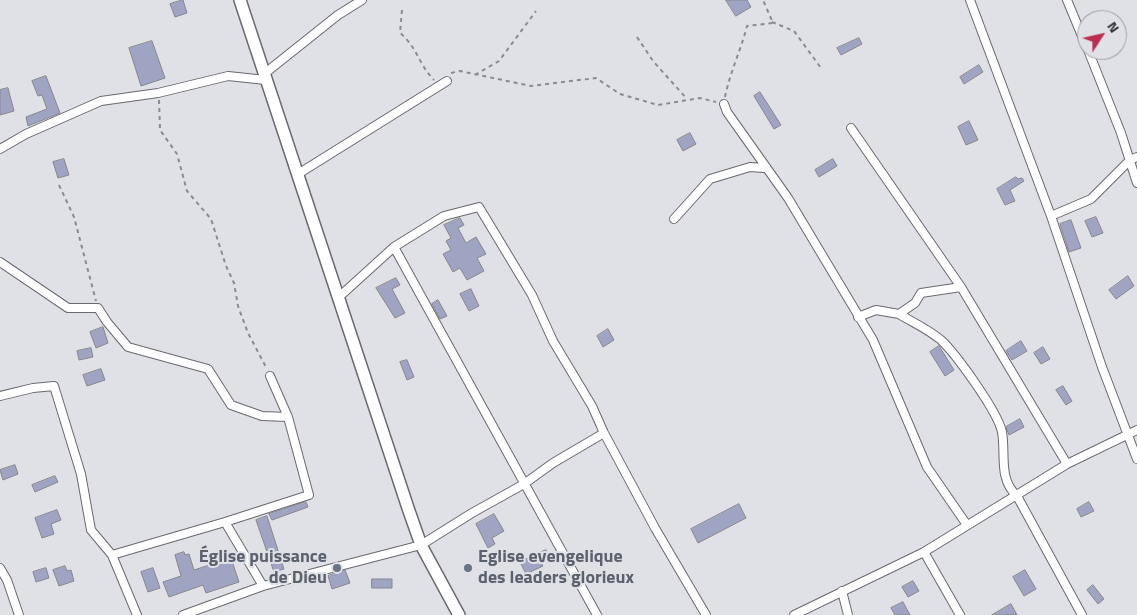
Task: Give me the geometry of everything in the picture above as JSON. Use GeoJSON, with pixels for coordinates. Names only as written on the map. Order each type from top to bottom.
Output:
{"type":"FeatureCollection","features":[{"type":"Feature","properties":{"kind":"street"},"geometry":{"type":"LineString","coordinates":[[240,0],[390,456],[422,545],[458,615]]}},
{"type":"Feature","properties":{"kind":"street"},"geometry":{"type":"LineString","coordinates":[[0,149],[26,134],[101,101],[158,93],[228,76],[265,77],[338,15],[362,0]]}},
{"type":"Feature","properties":{"kind":"street"},"geometry":{"type":"LineString","coordinates":[[970,0],[1051,216],[1137,459]]}},
{"type":"Feature","properties":{"kind":"street"},"geometry":{"type":"LineString","coordinates":[[1067,0],[1077,24]]}},
{"type":"Feature","properties":{"kind":"street"},"geometry":{"type":"LineString","coordinates":[[1092,60],[1133,159],[1137,183]]}},
{"type":"Feature","properties":{"kind":"street"},"geometry":{"type":"LineString","coordinates":[[298,174],[447,81]]}},
{"type":"Feature","properties":{"kind":"street"},"geometry":{"type":"LineString","coordinates":[[724,104],[727,112],[764,168],[788,198],[873,340],[927,467],[967,525]]}},
{"type":"Feature","properties":{"kind":"street"},"geometry":{"type":"LineString","coordinates":[[851,128],[961,287],[1067,464]]}},
{"type":"Feature","properties":{"kind":"street"},"geometry":{"type":"LineString","coordinates":[[1051,216],[1091,199],[1133,159]]}},
{"type":"Feature","properties":{"kind":"street"},"geometry":{"type":"LineString","coordinates":[[674,219],[710,179],[750,167],[764,168]]}},
{"type":"Feature","properties":{"kind":"street"},"geometry":{"type":"LineString","coordinates":[[339,297],[394,247],[444,216],[479,207],[532,295],[553,341],[592,406],[655,528],[706,615]]}},
{"type":"Feature","properties":{"kind":"street"},"geometry":{"type":"LineString","coordinates":[[394,247],[597,615]]}},
{"type":"Feature","properties":{"kind":"street"},"geometry":{"type":"LineString","coordinates":[[0,262],[68,308],[98,308],[128,347],[208,369],[231,405],[248,413],[288,417]]}},
{"type":"Feature","properties":{"kind":"street"},"geometry":{"type":"LineString","coordinates":[[899,314],[916,303],[921,293],[961,287]]}},
{"type":"Feature","properties":{"kind":"street"},"geometry":{"type":"LineString","coordinates":[[858,317],[876,310],[899,314],[941,341],[963,366],[1002,431],[1004,474],[1009,489],[1017,496],[1082,615]]}},
{"type":"Feature","properties":{"kind":"street"},"geometry":{"type":"LineString","coordinates":[[112,554],[309,495],[288,417],[270,376]]}},
{"type":"Feature","properties":{"kind":"street"},"geometry":{"type":"LineString","coordinates":[[0,396],[33,388],[54,386],[81,474],[91,530],[112,554],[137,615]]}},
{"type":"Feature","properties":{"kind":"street"},"geometry":{"type":"LineString","coordinates":[[794,615],[924,552],[1067,464],[1137,430]]}},
{"type":"Feature","properties":{"kind":"street"},"geometry":{"type":"LineString","coordinates":[[183,615],[263,586],[422,545],[472,513],[524,484],[553,463],[604,432]]}},
{"type":"Feature","properties":{"kind":"street"},"geometry":{"type":"LineString","coordinates":[[224,522],[263,586]]}},
{"type":"Feature","properties":{"kind":"street"},"geometry":{"type":"LineString","coordinates":[[924,552],[960,615]]}},
{"type":"Feature","properties":{"kind":"street"},"geometry":{"type":"LineString","coordinates":[[0,568],[7,580],[19,615]]}},
{"type":"Feature","properties":{"kind":"street"},"geometry":{"type":"LineString","coordinates":[[842,591],[848,615]]}},
{"type":"Feature","properties":{"kind":"path"},"geometry":{"type":"LineString","coordinates":[[763,0],[772,22]]}},
{"type":"Feature","properties":{"kind":"path"},"geometry":{"type":"LineString","coordinates":[[402,10],[400,33],[412,43],[425,72],[436,82],[447,81],[451,73],[460,71],[531,86],[596,78],[620,94],[658,105],[700,98],[724,104],[731,69],[742,44],[747,26],[772,22],[794,31],[821,68]]}},
{"type":"Feature","properties":{"kind":"path"},"geometry":{"type":"LineString","coordinates":[[475,75],[499,61],[536,11]]}},
{"type":"Feature","properties":{"kind":"path"},"geometry":{"type":"LineString","coordinates":[[637,37],[653,61],[687,99]]}},
{"type":"Feature","properties":{"kind":"path"},"geometry":{"type":"LineString","coordinates":[[158,93],[160,130],[177,154],[187,191],[211,219],[226,266],[234,282],[238,306],[248,333],[270,376]]}},
{"type":"Feature","properties":{"kind":"path"},"geometry":{"type":"LineString","coordinates":[[59,185],[74,217],[98,308]]}},
{"type":"Feature","properties":{"kind":"building"},"geometry":{"type":"Polygon","coordinates":[[[183,0],[187,13],[175,17],[170,4],[183,0]]]}},
{"type":"Feature","properties":{"kind":"building"},"geometry":{"type":"Polygon","coordinates":[[[726,0],[747,0],[751,7],[736,16],[726,0]]]}},
{"type":"Feature","properties":{"kind":"building"},"geometry":{"type":"Polygon","coordinates":[[[859,38],[862,44],[841,55],[837,48],[859,38]]]}},
{"type":"Feature","properties":{"kind":"building"},"geometry":{"type":"Polygon","coordinates":[[[152,41],[165,78],[141,86],[129,48],[152,41]]]}},
{"type":"Feature","properties":{"kind":"building"},"geometry":{"type":"Polygon","coordinates":[[[979,65],[983,72],[964,84],[960,77],[979,65]]]}},
{"type":"Feature","properties":{"kind":"building"},"geometry":{"type":"Polygon","coordinates":[[[46,76],[60,113],[28,126],[26,117],[47,109],[42,95],[38,96],[32,81],[46,76]]]}},
{"type":"Feature","properties":{"kind":"building"},"geometry":{"type":"Polygon","coordinates":[[[8,88],[14,111],[0,115],[0,90],[8,88]]]}},
{"type":"Feature","properties":{"kind":"building"},"geometry":{"type":"Polygon","coordinates":[[[760,92],[781,125],[774,129],[754,96],[760,92]]]}},
{"type":"Feature","properties":{"kind":"building"},"geometry":{"type":"Polygon","coordinates":[[[969,121],[978,140],[966,145],[958,127],[969,121]]]}},
{"type":"Feature","properties":{"kind":"building"},"geometry":{"type":"Polygon","coordinates":[[[690,133],[696,144],[683,151],[677,140],[690,133]]]}},
{"type":"Feature","properties":{"kind":"building"},"geometry":{"type":"Polygon","coordinates":[[[64,159],[69,175],[58,178],[53,162],[64,159]]]}},
{"type":"Feature","properties":{"kind":"building"},"geometry":{"type":"Polygon","coordinates":[[[833,159],[837,166],[819,177],[815,170],[833,159]]]}},
{"type":"Feature","properties":{"kind":"building"},"geometry":{"type":"Polygon","coordinates":[[[1016,177],[1018,179],[1022,178],[1024,181],[1010,190],[1015,201],[1005,205],[997,189],[1016,177]]]}},
{"type":"Feature","properties":{"kind":"building"},"geometry":{"type":"Polygon","coordinates":[[[1096,217],[1103,233],[1092,237],[1085,221],[1096,217]]]}},
{"type":"Feature","properties":{"kind":"building"},"geometry":{"type":"Polygon","coordinates":[[[460,218],[464,225],[458,228],[466,243],[476,237],[486,254],[477,258],[484,271],[467,280],[460,268],[453,272],[443,254],[451,250],[446,241],[451,238],[444,225],[460,218]]]}},
{"type":"Feature","properties":{"kind":"building"},"geometry":{"type":"Polygon","coordinates":[[[1071,220],[1081,248],[1069,252],[1060,224],[1071,220]]]}},
{"type":"Feature","properties":{"kind":"building"},"geometry":{"type":"Polygon","coordinates":[[[1128,276],[1134,286],[1116,299],[1109,290],[1128,276]]]}},
{"type":"Feature","properties":{"kind":"building"},"geometry":{"type":"Polygon","coordinates":[[[396,278],[400,285],[392,289],[405,313],[395,318],[376,288],[396,278]]]}},
{"type":"Feature","properties":{"kind":"building"},"geometry":{"type":"Polygon","coordinates":[[[471,289],[479,306],[469,311],[460,294],[471,289]]]}},
{"type":"Feature","properties":{"kind":"building"},"geometry":{"type":"Polygon","coordinates":[[[438,300],[447,316],[440,319],[432,304],[438,300]]]}},
{"type":"Feature","properties":{"kind":"building"},"geometry":{"type":"Polygon","coordinates":[[[103,327],[108,343],[96,348],[90,332],[103,327]]]}},
{"type":"Feature","properties":{"kind":"building"},"geometry":{"type":"Polygon","coordinates":[[[608,329],[614,340],[603,347],[597,336],[608,329]]]}},
{"type":"Feature","properties":{"kind":"building"},"geometry":{"type":"Polygon","coordinates":[[[1021,341],[1027,351],[1012,360],[1006,351],[1021,341]]]}},
{"type":"Feature","properties":{"kind":"building"},"geometry":{"type":"Polygon","coordinates":[[[939,346],[954,370],[945,376],[930,352],[939,346]]]}},
{"type":"Feature","properties":{"kind":"building"},"geometry":{"type":"Polygon","coordinates":[[[1043,347],[1050,359],[1041,364],[1034,353],[1043,347]]]}},
{"type":"Feature","properties":{"kind":"building"},"geometry":{"type":"Polygon","coordinates":[[[91,348],[93,357],[79,360],[77,351],[91,348]]]}},
{"type":"Feature","properties":{"kind":"building"},"geometry":{"type":"Polygon","coordinates":[[[407,360],[414,377],[407,380],[400,362],[407,360]]]}},
{"type":"Feature","properties":{"kind":"building"},"geometry":{"type":"Polygon","coordinates":[[[101,369],[105,380],[87,386],[83,375],[101,369]]]}},
{"type":"Feature","properties":{"kind":"building"},"geometry":{"type":"Polygon","coordinates":[[[1063,386],[1072,401],[1066,405],[1056,390],[1063,386]]]}},
{"type":"Feature","properties":{"kind":"building"},"geometry":{"type":"Polygon","coordinates":[[[1020,419],[1024,427],[1009,435],[1006,427],[1020,419]]]}},
{"type":"Feature","properties":{"kind":"building"},"geometry":{"type":"Polygon","coordinates":[[[15,465],[18,474],[3,480],[0,470],[15,465]]]}},
{"type":"Feature","properties":{"kind":"building"},"geometry":{"type":"Polygon","coordinates":[[[55,476],[58,482],[35,492],[32,485],[55,476]]]}},
{"type":"Feature","properties":{"kind":"building"},"geometry":{"type":"Polygon","coordinates":[[[306,502],[308,507],[272,520],[269,514],[306,502]]]}},
{"type":"Feature","properties":{"kind":"building"},"geometry":{"type":"Polygon","coordinates":[[[1089,502],[1094,511],[1081,517],[1077,509],[1089,502]]]}},
{"type":"Feature","properties":{"kind":"building"},"geometry":{"type":"Polygon","coordinates":[[[739,504],[746,518],[698,543],[691,529],[739,504]]]}},
{"type":"Feature","properties":{"kind":"building"},"geometry":{"type":"Polygon","coordinates":[[[57,510],[61,520],[51,524],[54,534],[42,538],[35,518],[57,510]]]}},
{"type":"Feature","properties":{"kind":"building"},"geometry":{"type":"Polygon","coordinates":[[[494,514],[504,531],[492,538],[495,544],[488,548],[476,524],[494,514]]]}},
{"type":"Feature","properties":{"kind":"building"},"geometry":{"type":"Polygon","coordinates":[[[267,516],[284,569],[274,572],[256,520],[267,516]]]}},
{"type":"Feature","properties":{"kind":"building"},"geometry":{"type":"Polygon","coordinates":[[[546,550],[550,558],[541,563],[543,566],[526,574],[520,562],[546,550]]]}},
{"type":"Feature","properties":{"kind":"building"},"geometry":{"type":"Polygon","coordinates":[[[184,552],[185,555],[189,554],[194,570],[231,558],[239,582],[206,593],[203,585],[169,597],[163,582],[181,576],[175,555],[184,552]]]}},
{"type":"Feature","properties":{"kind":"building"},"geometry":{"type":"Polygon","coordinates":[[[65,566],[67,571],[71,570],[74,581],[59,586],[53,570],[65,566]]]}},
{"type":"Feature","properties":{"kind":"building"},"geometry":{"type":"Polygon","coordinates":[[[46,568],[49,578],[36,582],[33,572],[46,568]]]}},
{"type":"Feature","properties":{"kind":"building"},"geometry":{"type":"Polygon","coordinates":[[[153,568],[160,588],[148,592],[141,572],[153,568]]]}},
{"type":"Feature","properties":{"kind":"building"},"geometry":{"type":"Polygon","coordinates":[[[345,570],[350,583],[332,589],[328,576],[345,570]]]}},
{"type":"Feature","properties":{"kind":"building"},"geometry":{"type":"Polygon","coordinates":[[[1025,570],[1036,589],[1024,596],[1013,577],[1025,570]]]}},
{"type":"Feature","properties":{"kind":"building"},"geometry":{"type":"Polygon","coordinates":[[[372,579],[392,579],[392,588],[372,588],[372,579]]]}},
{"type":"Feature","properties":{"kind":"building"},"geometry":{"type":"Polygon","coordinates":[[[913,581],[919,591],[908,597],[902,587],[913,581]]]}},
{"type":"Feature","properties":{"kind":"building"},"geometry":{"type":"Polygon","coordinates":[[[1093,585],[1104,599],[1098,604],[1087,590],[1093,585]]]}},
{"type":"Feature","properties":{"kind":"building"},"geometry":{"type":"Polygon","coordinates":[[[903,602],[910,615],[895,615],[891,608],[903,602]]]}},
{"type":"Feature","properties":{"kind":"building"},"geometry":{"type":"Polygon","coordinates":[[[1011,604],[1017,615],[992,615],[1011,604]]]}},
{"type":"Feature","properties":{"kind":"place","name":"Église puissance de Dieu"},"geometry":{"type":"Point","coordinates":[337,568]}},
{"type":"Feature","properties":{"kind":"place","name":"Eglise evengelique des leaders glorieux"},"geometry":{"type":"Point","coordinates":[468,568]}}]}
